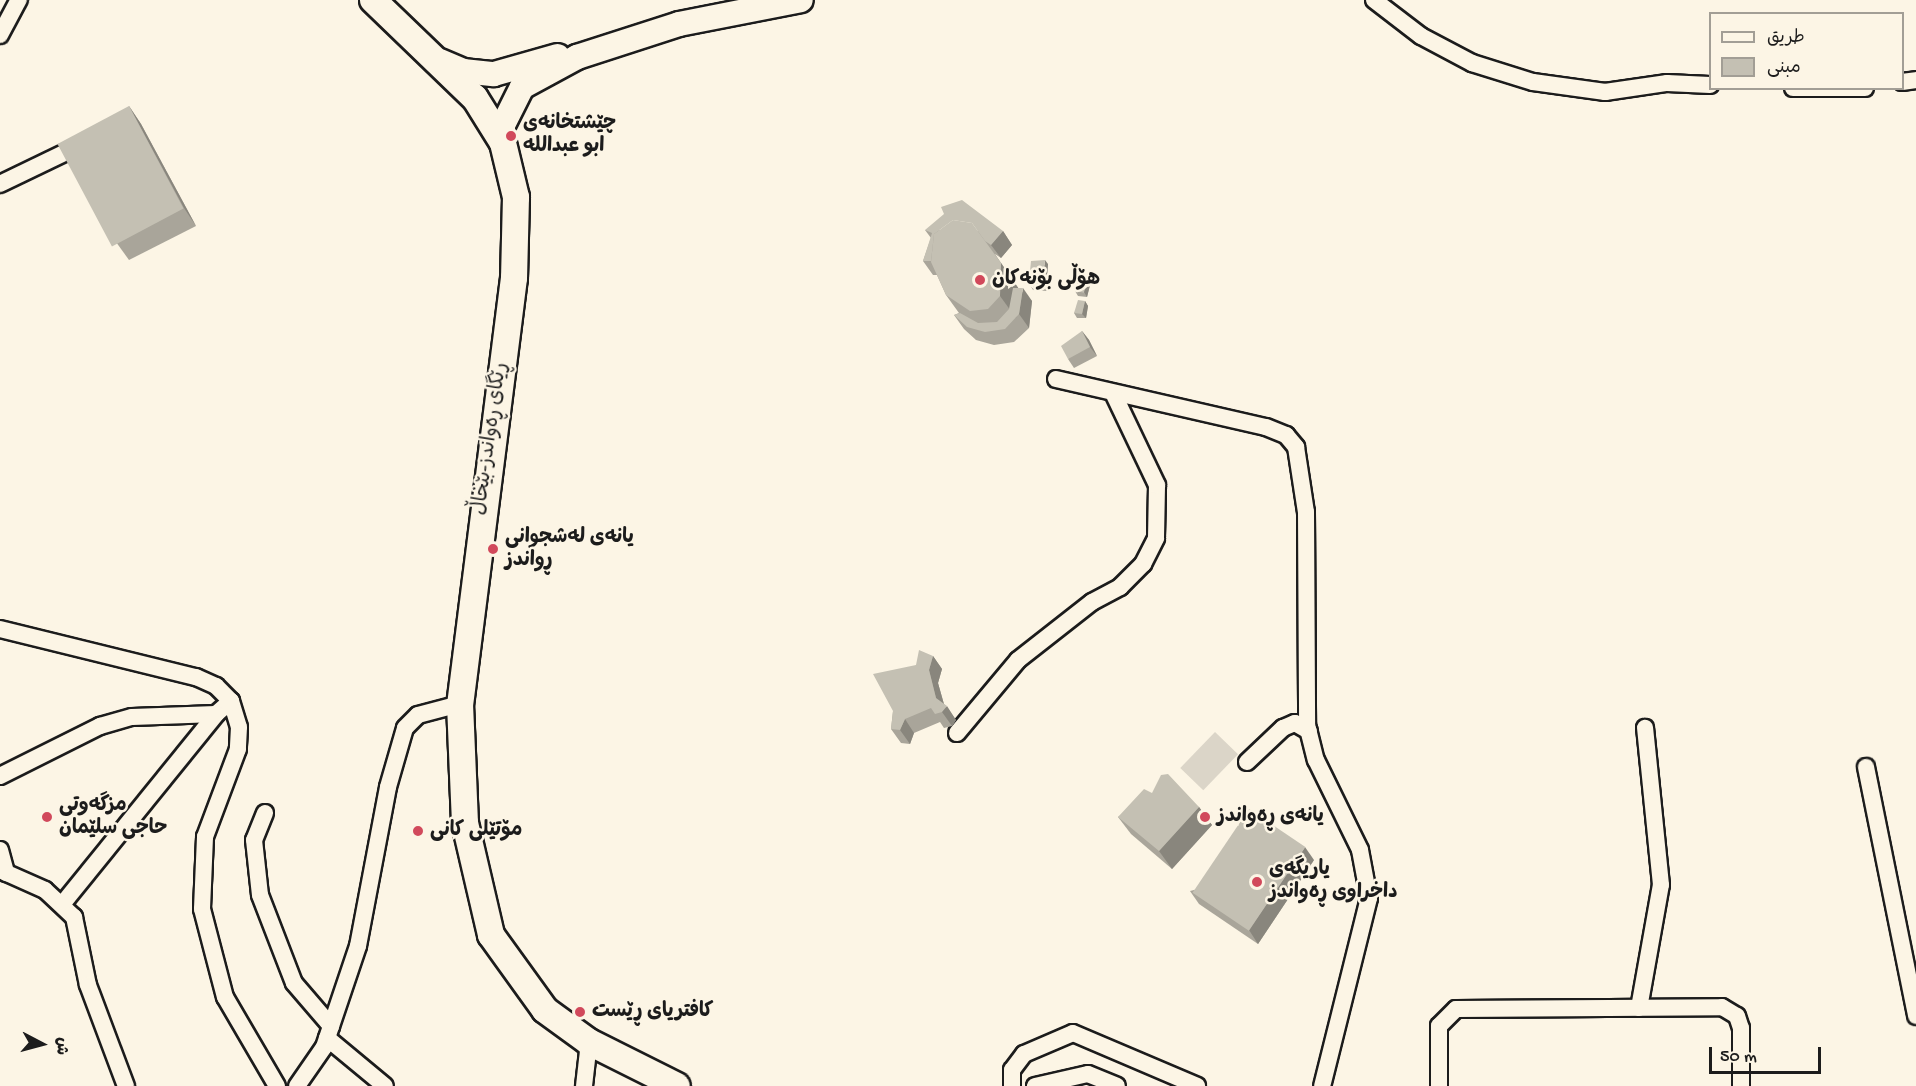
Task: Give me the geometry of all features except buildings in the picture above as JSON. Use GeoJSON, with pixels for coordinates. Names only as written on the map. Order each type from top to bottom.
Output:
{"type":"FeatureCollection","features":[{"type":"Feature","properties":{"kind":"main road","name":"ڕێگای ڕەواندز-بێخاڵ"},"geometry":{"type":"LineString","coordinates":[[373,0],[440,61],[475,98],[502,143],[516,197],[514,278],[460,704],[465,823],[491,935],[530,994],[589,1042],[677,1086]]}},
{"type":"Feature","properties":{"kind":"street"},"geometry":{"type":"LineString","coordinates":[[0,35],[19,0]]}},
{"type":"Feature","properties":{"kind":"street"},"geometry":{"type":"LineString","coordinates":[[502,143],[507,116],[522,87],[577,57],[679,24],[801,0]]}},
{"type":"Feature","properties":{"kind":"street"},"geometry":{"type":"LineString","coordinates":[[1374,0],[1421,36],[1472,63],[1533,82],[1605,92],[1667,83],[1709,85]]}},
{"type":"Feature","properties":{"kind":"street"},"geometry":{"type":"LineString","coordinates":[[440,61],[463,71],[494,74],[558,56],[577,57]]}},
{"type":"Feature","properties":{"kind":"street"},"geometry":{"type":"LineString","coordinates":[[0,184],[62,154]]}},
{"type":"Feature","properties":{"kind":"street"},"geometry":{"type":"LineString","coordinates":[[1056,379],[1114,396],[1266,427],[1286,435],[1296,447],[1306,512],[1309,731],[1316,760],[1360,850],[1369,898],[1322,1086]]}},
{"type":"Feature","properties":{"kind":"street"},"geometry":{"type":"LineString","coordinates":[[957,733],[1018,660],[1092,602],[1120,587],[1143,564],[1156,538],[1157,485],[1114,396]]}},
{"type":"Feature","properties":{"kind":"street"},"geometry":{"type":"LineString","coordinates":[[0,629],[196,677],[216,686],[231,701],[239,727],[238,749],[205,837],[202,909],[225,997],[277,1086]]}},
{"type":"Feature","properties":{"kind":"street"},"geometry":{"type":"LineString","coordinates":[[64,902],[216,714],[231,701]]}},
{"type":"Feature","properties":{"kind":"street"},"geometry":{"type":"LineString","coordinates":[[297,1086],[329,1032],[358,946],[388,787],[405,728],[418,715],[460,704]]}},
{"type":"Feature","properties":{"kind":"street"},"geometry":{"type":"LineString","coordinates":[[0,776],[100,726],[132,717],[216,714]]}},
{"type":"Feature","properties":{"kind":"street"},"geometry":{"type":"LineString","coordinates":[[1247,762],[1283,728],[1295,723],[1309,731]]}},
{"type":"Feature","properties":{"kind":"street"},"geometry":{"type":"LineString","coordinates":[[1639,1008],[1661,885],[1644,728]]}},
{"type":"Feature","properties":{"kind":"street"},"geometry":{"type":"LineString","coordinates":[[1866,767],[1916,1016]]}},
{"type":"Feature","properties":{"kind":"street"},"geometry":{"type":"LineString","coordinates":[[265,813],[254,840],[263,906],[294,984],[329,1032],[385,1086]]}},
{"type":"Feature","properties":{"kind":"street"},"geometry":{"type":"LineString","coordinates":[[0,850],[3,872],[64,902],[74,917],[88,985],[126,1086]]}},
{"type":"Feature","properties":{"kind":"street"},"geometry":{"type":"LineString","coordinates":[[1439,1086],[1439,1026],[1456,1009],[1722,1007],[1737,1016],[1741,1086]]}},
{"type":"Feature","properties":{"kind":"street"},"geometry":{"type":"LineString","coordinates":[[1012,1086],[1012,1070],[1024,1054],[1074,1033],[1102,1041],[1197,1086]]}},
{"type":"Feature","properties":{"kind":"street"},"geometry":{"type":"LineString","coordinates":[[584,1086],[589,1042]]}},
{"type":"Feature","properties":{"kind":"street"},"geometry":{"type":"LineString","coordinates":[[1035,1086],[1088,1074],[1118,1086]]}},
{"type":"Feature","properties":{"kind":"shaded area"},"geometry":{"type":"Polygon","coordinates":[[[1215,732],[1238,754],[1203,790],[1180,768],[1215,732]]]}},
{"type":"Feature","properties":{"kind":"place","name":"چێشتخانەی ابو عبدالله"},"geometry":{"type":"Point","coordinates":[511,136]}},
{"type":"Feature","properties":{"kind":"place","name":"هۆڵی بۆنەکان"},"geometry":{"type":"Point","coordinates":[980,280]}},
{"type":"Feature","properties":{"kind":"place","name":"یانەی لەشجوانی ڕواندز"},"geometry":{"type":"Point","coordinates":[493,549]}},
{"type":"Feature","properties":{"kind":"place","name":"مزگەوتی حاجی سلێمان"},"geometry":{"type":"Point","coordinates":[47,817]}},
{"type":"Feature","properties":{"kind":"place","name":"یانەی ڕەواندز"},"geometry":{"type":"Point","coordinates":[1205,817]}},
{"type":"Feature","properties":{"kind":"place","name":"مۆتێلی کانی"},"geometry":{"type":"Point","coordinates":[418,831]}},
{"type":"Feature","properties":{"kind":"place","name":"یاریگەی داخراوی ڕەواندز"},"geometry":{"type":"Point","coordinates":[1257,882]}},
{"type":"Feature","properties":{"kind":"place","name":"کافتریای ڕێست"},"geometry":{"type":"Point","coordinates":[580,1012]}}]}
